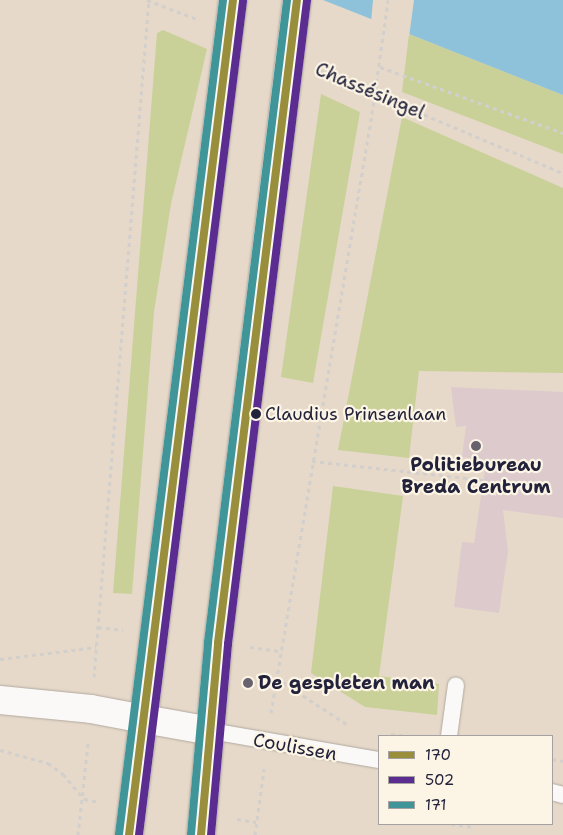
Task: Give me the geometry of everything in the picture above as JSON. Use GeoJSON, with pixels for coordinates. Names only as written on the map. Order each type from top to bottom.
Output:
{"type":"FeatureCollection","features":[{"type":"Feature","properties":{"kind":"street"},"geometry":{"type":"LineString","coordinates":[[129,835],[233,0]]}},
{"type":"Feature","properties":{"kind":"street"},"geometry":{"type":"LineString","coordinates":[[201,835],[218,643],[297,3]]}},
{"type":"Feature","properties":{"kind":"street"},"geometry":{"type":"LineString","coordinates":[[0,700],[91,710],[210,731]]}},
{"type":"Feature","properties":{"kind":"lane"},"geometry":{"type":"LineString","coordinates":[[449,735],[456,685]]}},
{"type":"Feature","properties":{"kind":"lane","name":"Coulissen"},"geometry":{"type":"LineString","coordinates":[[210,731],[267,743],[378,760]]}},
{"type":"Feature","properties":{"kind":"path"},"geometry":{"type":"LineString","coordinates":[[78,835],[91,710],[148,0],[229,32]]}},
{"type":"Feature","properties":{"kind":"path"},"geometry":{"type":"LineString","coordinates":[[255,835],[276,678],[376,93],[388,0]]}},
{"type":"Feature","properties":{"kind":"path","name":"Chassésingel"},"geometry":{"type":"LineString","coordinates":[[289,57],[563,173]]}},
{"type":"Feature","properties":{"kind":"path"},"geometry":{"type":"LineString","coordinates":[[380,67],[563,133]]}},
{"type":"Feature","properties":{"kind":"path"},"geometry":{"type":"LineString","coordinates":[[312,461],[483,480]]}},
{"type":"Feature","properties":{"kind":"path"},"geometry":{"type":"LineString","coordinates":[[0,659],[96,647]]}},
{"type":"Feature","properties":{"kind":"path","name":"Coulissen"},"geometry":{"type":"LineString","coordinates":[[276,678],[352,727]]}},
{"type":"Feature","properties":{"kind":"path"},"geometry":{"type":"LineString","coordinates":[[382,733],[400,735]]}},
{"type":"Feature","properties":{"kind":"path"},"geometry":{"type":"LineString","coordinates":[[459,825],[475,827]]}},
{"type":"Feature","properties":{"kind":"green space"},"geometry":{"type":"Polygon","coordinates":[[[163,30],[207,49],[171,204],[154,312],[132,594],[113,593],[157,33],[163,30]]]}},
{"type":"Feature","properties":{"kind":"green space"},"geometry":{"type":"Polygon","coordinates":[[[409,34],[563,95],[563,154],[402,92],[409,34]]]}},
{"type":"Feature","properties":{"kind":"green space"},"geometry":{"type":"Polygon","coordinates":[[[321,94],[360,112],[313,383],[281,377],[321,94]]]}},
{"type":"Feature","properties":{"kind":"green space"},"geometry":{"type":"Polygon","coordinates":[[[402,117],[563,188],[563,373],[419,371],[409,458],[338,450],[402,117]]]}},
{"type":"Feature","properties":{"kind":"green space"},"geometry":{"type":"Polygon","coordinates":[[[333,486],[403,496],[379,676],[439,684],[437,715],[365,707],[311,673],[333,486]]]}},
{"type":"Feature","properties":{"kind":"water"},"geometry":{"type":"Polygon","coordinates":[[[323,0],[563,0],[563,95],[409,34],[323,0]]]}},
{"type":"Feature","properties":{"kind":"pier"},"geometry":{"type":"Polygon","coordinates":[[[373,0],[414,0],[409,37],[371,22],[373,0]]]}},
{"type":"Feature","properties":{"kind":"building"},"geometry":{"type":"Polygon","coordinates":[[[451,387],[563,392],[563,518],[503,510],[508,551],[499,613],[454,607],[462,542],[474,543],[485,470],[473,468],[471,458],[462,457],[466,426],[456,427],[451,387]]]}},
{"type":"Feature","properties":{"kind":"transit line","name":"171"},"geometry":{"type":"LineString","coordinates":[[119,834],[223,0]]}},
{"type":"Feature","properties":{"kind":"transit line","name":"170"},"geometry":{"type":"LineString","coordinates":[[129,835],[233,0]]}},
{"type":"Feature","properties":{"kind":"transit line","name":"171"},"geometry":{"type":"LineString","coordinates":[[191,834],[208,642],[287,0]]}},
{"type":"Feature","properties":{"kind":"transit line","name":"170"},"geometry":{"type":"LineString","coordinates":[[201,835],[218,643],[297,0]]}},
{"type":"Feature","properties":{"kind":"transit line","name":"502"},"geometry":{"type":"LineString","coordinates":[[139,835],[243,1]]}},
{"type":"Feature","properties":{"kind":"transit line","name":"502"},"geometry":{"type":"LineString","coordinates":[[211,835],[228,644],[307,1]]}},
{"type":"Feature","properties":{"kind":"place","name":"Claudius Prinsenlaan"},"geometry":{"type":"Point","coordinates":[256,414]}},
{"type":"Feature","properties":{"kind":"place","name":"Politiebureau Breda Centrum"},"geometry":{"type":"Point","coordinates":[476,446]}},
{"type":"Feature","properties":{"kind":"place","name":"De gespleten man"},"geometry":{"type":"Point","coordinates":[248,683]}}]}
